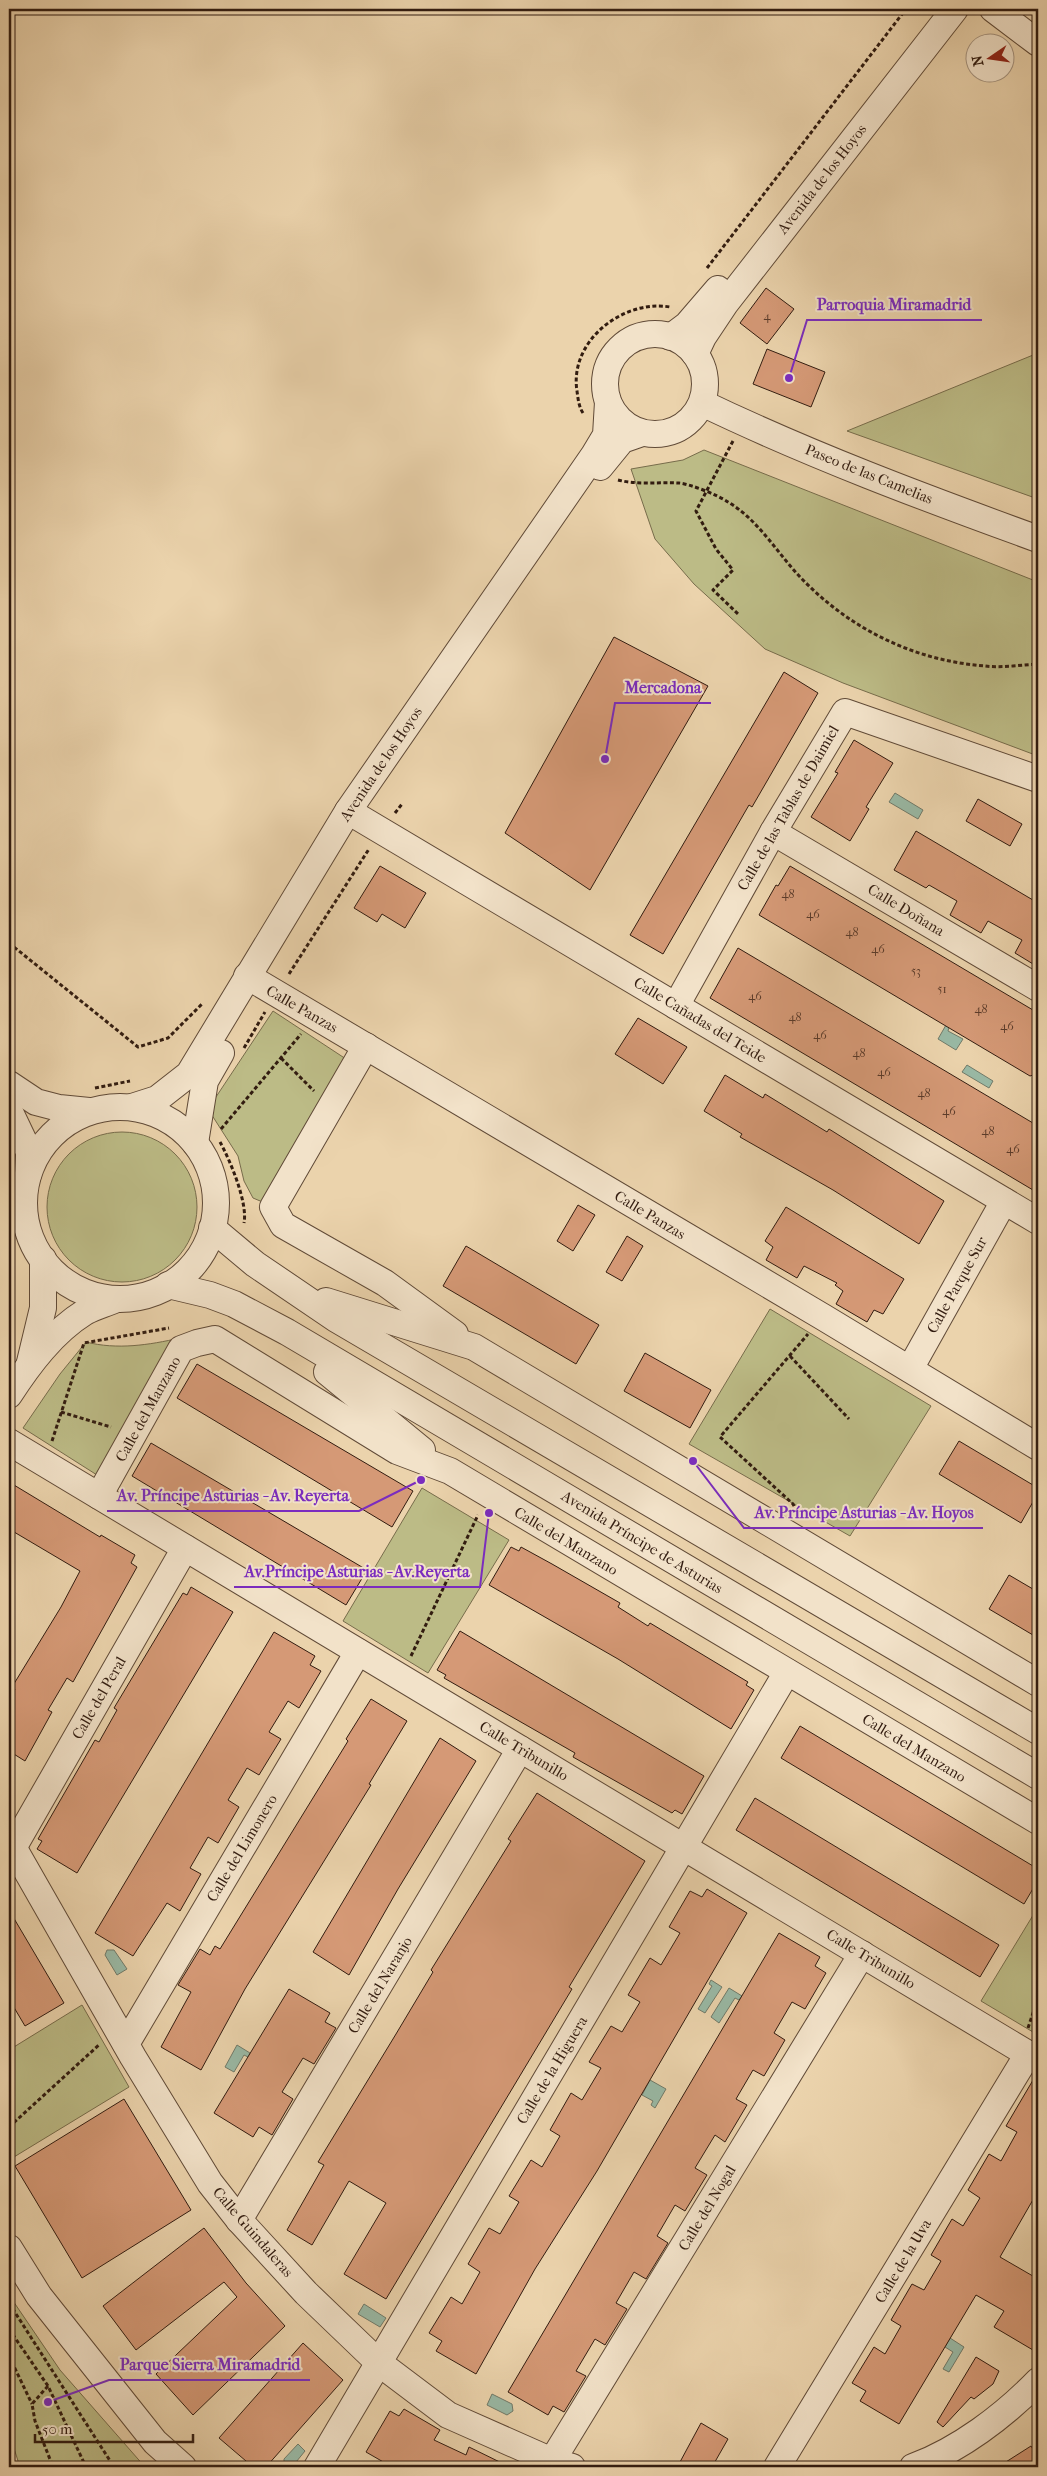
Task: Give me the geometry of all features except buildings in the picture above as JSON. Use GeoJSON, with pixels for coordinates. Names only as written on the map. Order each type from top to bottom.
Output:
{"type":"FeatureCollection","features":[{"type":"Feature","properties":{"kind":"street","name":"Avenida de los Hoyos"},"geometry":{"type":"LineString","coordinates":[[671,337],[687,325],[714,294],[933,9]]}},
{"type":"Feature","properties":{"kind":"street","name":"Avenida de los Hoyos"},"geometry":{"type":"LineString","coordinates":[[695,354],[703,337],[725,304],[955,9]]}},
{"type":"Feature","properties":{"kind":"street"},"geometry":{"type":"LineString","coordinates":[[993,9],[1038,43]]}},
{"type":"Feature","properties":{"kind":"street"},"geometry":{"type":"LineString","coordinates":[[655,334],[671,337],[685,344],[695,354],[703,370],[705,386],[702,403],[692,418],[677,430],[660,434],[642,432],[622,421],[608,402],[605,386],[607,370],[614,356],[625,344],[640,337],[655,334]]}},
{"type":"Feature","properties":{"kind":"street","name":"Avenida de los Hoyos"},"geometry":{"type":"LineString","coordinates":[[132,1107],[157,1099],[189,1074],[254,980],[355,815],[594,455],[606,435],[608,402]]}},
{"type":"Feature","properties":{"kind":"street","name":"Paseo de las Camelias"},"geometry":{"type":"LineString","coordinates":[[702,403],[742,422],[942,504],[1038,539]]}},
{"type":"Feature","properties":{"kind":"street","name":"Avenida de los Hoyos"},"geometry":{"type":"LineString","coordinates":[[355,815],[474,649],[598,468],[622,440],[642,432]]}},
{"type":"Feature","properties":{"kind":"street","name":"Calle de las Tablas de Daimiel"},"geometry":{"type":"LineString","coordinates":[[676,1006],[773,832],[845,712],[1038,779]]}},
{"type":"Feature","properties":{"kind":"street","name":"Calle Cañadas del Teide"},"geometry":{"type":"LineString","coordinates":[[355,815],[1038,1221]]}},
{"type":"Feature","properties":{"kind":"street","name":"Calle Doñana"},"geometry":{"type":"LineString","coordinates":[[773,832],[1038,988]]}},
{"type":"Feature","properties":{"kind":"street","name":"Avenida de los Hoyos"},"geometry":{"type":"LineString","coordinates":[[196,1143],[205,1081],[254,980]]}},
{"type":"Feature","properties":{"kind":"street","name":"Calle Panzas"},"geometry":{"type":"LineString","coordinates":[[254,980],[823,1317],[1038,1447]]}},
{"type":"Feature","properties":{"kind":"street"},"geometry":{"type":"LineString","coordinates":[[366,1046],[273,1208],[283,1225],[385,1283],[474,1347],[1038,1683]]}},
{"type":"Feature","properties":{"kind":"street"},"geometry":{"type":"LineString","coordinates":[[9,1084],[36,1102],[59,1108],[89,1111]]}},
{"type":"Feature","properties":{"kind":"street"},"geometry":{"type":"LineString","coordinates":[[9,1110],[29,1152],[25,1204],[19,1233],[58,1278],[76,1291],[101,1300],[114,1300],[143,1295],[168,1285],[188,1270],[203,1251],[212,1228],[216,1198],[210,1169],[196,1143],[178,1125],[163,1117],[132,1107],[110,1106],[89,1111],[62,1125],[41,1147],[28,1175]]}},
{"type":"Feature","properties":{"kind":"street","name":"Calle Parque Sur"},"geometry":{"type":"LineString","coordinates":[[910,1369],[1004,1201]]}},
{"type":"Feature","properties":{"kind":"street"},"geometry":{"type":"LineString","coordinates":[[212,1228],[255,1264],[344,1324],[1038,1731]]}},
{"type":"Feature","properties":{"kind":"street"},"geometry":{"type":"LineString","coordinates":[[29,1365],[43,1308],[43,1259]]}},
{"type":"Feature","properties":{"kind":"street","name":"Avenida Príncipe de Asturias"},"geometry":{"type":"LineString","coordinates":[[168,1285],[210,1295],[244,1310],[295,1337],[1038,1776]]}},
{"type":"Feature","properties":{"kind":"street"},"geometry":{"type":"LineString","coordinates":[[297,1291],[474,1347]]}},
{"type":"Feature","properties":{"kind":"street"},"geometry":{"type":"LineString","coordinates":[[9,1395],[29,1365],[61,1331],[86,1312],[114,1300]]}},
{"type":"Feature","properties":{"kind":"street","name":"Avenida Príncipe de Asturias"},"geometry":{"type":"LineString","coordinates":[[244,1310],[360,1397],[406,1438],[450,1471]]}},
{"type":"Feature","properties":{"kind":"street","name":"Calle del Manzano"},"geometry":{"type":"LineString","coordinates":[[99,1496],[181,1349],[197,1342],[216,1339],[397,1451],[450,1471],[1038,1821]]}},
{"type":"Feature","properties":{"kind":"street","name":"Calle Tribunillo"},"geometry":{"type":"LineString","coordinates":[[9,1442],[1029,2054]]}},
{"type":"Feature","properties":{"kind":"street","name":"Calle del Peral"},"geometry":{"type":"LineString","coordinates":[[11,1844],[185,1548]]}},
{"type":"Feature","properties":{"kind":"street","name":"Calle del Limonero"},"geometry":{"type":"LineString","coordinates":[[121,2036],[358,1652]]}},
{"type":"Feature","properties":{"kind":"street","name":"Calle de la Higuera"},"geometry":{"type":"LineString","coordinates":[[318,2467],[787,1672]]}},
{"type":"Feature","properties":{"kind":"street","name":"Calle del Naranjo"},"geometry":{"type":"LineString","coordinates":[[239,2220],[520,1749]]}},
{"type":"Feature","properties":{"kind":"street","name":"Calle Guindaleras"},"geometry":{"type":"LineString","coordinates":[[11,1844],[121,2036],[210,2183],[239,2220],[306,2293],[379,2363],[448,2415],[562,2464]]}},
{"type":"Feature","properties":{"kind":"street","name":"Calle del Nogal"},"geometry":{"type":"LineString","coordinates":[[562,2464],[862,1954]]}},
{"type":"Feature","properties":{"kind":"street","name":"Calle de la Uva"},"geometry":{"type":"LineString","coordinates":[[777,2467],[1029,2054]]}},
{"type":"Feature","properties":{"kind":"street"},"geometry":{"type":"LineString","coordinates":[[9,2248],[39,2296],[136,2419],[155,2442],[183,2467]]}},
{"type":"Feature","properties":{"kind":"street"},"geometry":{"type":"LineString","coordinates":[[913,2467],[942,2456],[1019,2400],[1038,2381]]}},
{"type":"Feature","properties":{"kind":"path"},"geometry":{"type":"LineString","coordinates":[[738,614],[713,590],[733,570],[716,549],[696,511],[708,493],[742,422]]}},
{"type":"Feature","properties":{"kind":"path"},"geometry":{"type":"LineString","coordinates":[[598,468],[615,479],[682,484],[728,501],[749,517],[803,581],[840,613],[866,630],[919,653],[947,660],[986,666],[1038,664]]}},
{"type":"Feature","properties":{"kind":"path"},"geometry":{"type":"LineString","coordinates":[[9,943],[138,1047],[168,1038],[209,996]]}},
{"type":"Feature","properties":{"kind":"path"},"geometry":{"type":"LineString","coordinates":[[281,1058],[330,1107]]}},
{"type":"Feature","properties":{"kind":"path"},"geometry":{"type":"LineString","coordinates":[[813,1550],[794,1504],[720,1437],[823,1317]]}},
{"type":"Feature","properties":{"kind":"path"},"geometry":{"type":"LineString","coordinates":[[44,1463],[84,1343],[140,1335],[174,1327]]}},
{"type":"Feature","properties":{"kind":"path"},"geometry":{"type":"LineString","coordinates":[[790,1356],[849,1419]]}},
{"type":"Feature","properties":{"kind":"path"},"geometry":{"type":"LineString","coordinates":[[61,1412],[112,1427]]}},
{"type":"Feature","properties":{"kind":"path"},"geometry":{"type":"LineString","coordinates":[[401,1677],[488,1494]]}},
{"type":"Feature","properties":{"kind":"path"},"geometry":{"type":"LineString","coordinates":[[1029,2054],[1038,1998]]}},
{"type":"Feature","properties":{"kind":"path"},"geometry":{"type":"LineString","coordinates":[[9,2127],[121,2036]]}},
{"type":"Feature","properties":{"kind":"path"},"geometry":{"type":"LineString","coordinates":[[9,2303],[114,2467]]}},
{"type":"Feature","properties":{"kind":"path"},"geometry":{"type":"LineString","coordinates":[[9,2328],[48,2386],[86,2467]]}},
{"type":"Feature","properties":{"kind":"path"},"geometry":{"type":"LineString","coordinates":[[9,2356],[32,2404],[35,2421],[53,2467]]}},
{"type":"Feature","properties":{"kind":"path"},"geometry":{"type":"LineString","coordinates":[[32,2404],[48,2386]]}},
{"type":"Feature","properties":{"kind":"shaded area"},"geometry":{"type":"Polygon","coordinates":[[[1038,353],[1038,499],[847,431],[1038,353]]]}},
{"type":"Feature","properties":{"kind":"shaded area"},"geometry":{"type":"Polygon","coordinates":[[[704,450],[1038,582],[1038,756],[843,683],[765,649],[694,584],[655,539],[631,469],[683,460],[704,450]]]}},
{"type":"Feature","properties":{"kind":"shaded area"},"geometry":{"type":"Polygon","coordinates":[[[895,793],[923,810],[918,819],[889,802],[895,793]]]}},
{"type":"Feature","properties":{"kind":"shaded area"},"geometry":{"type":"Polygon","coordinates":[[[273,1011],[346,1059],[265,1203],[253,1198],[244,1181],[238,1156],[208,1109],[273,1011]]]}},
{"type":"Feature","properties":{"kind":"shaded area"},"geometry":{"type":"Polygon","coordinates":[[[946,1025],[949,1027],[948,1031],[963,1039],[956,1050],[938,1039],[946,1025]]]}},
{"type":"Feature","properties":{"kind":"shaded area"},"geometry":{"type":"Polygon","coordinates":[[[967,1065],[993,1081],[989,1088],[962,1072],[967,1065]]]}},
{"type":"Feature","properties":{"kind":"shaded area"},"geometry":{"type":"Polygon","coordinates":[[[122,1132],[151,1138],[175,1154],[191,1178],[197,1207],[191,1236],[175,1260],[151,1276],[122,1282],[93,1276],[69,1260],[53,1236],[47,1207],[53,1178],[69,1154],[93,1138],[122,1132]]]}},
{"type":"Feature","properties":{"kind":"shaded area"},"geometry":{"type":"Polygon","coordinates":[[[770,1309],[931,1406],[850,1536],[689,1444],[770,1309]]]}},
{"type":"Feature","properties":{"kind":"shaded area"},"geometry":{"type":"Polygon","coordinates":[[[180,1338],[97,1475],[23,1428],[60,1374],[86,1342],[109,1346],[133,1346],[180,1338]]]}},
{"type":"Feature","properties":{"kind":"shaded area"},"geometry":{"type":"Polygon","coordinates":[[[422,1488],[509,1540],[428,1673],[343,1621],[422,1488]]]}},
{"type":"Feature","properties":{"kind":"shaded area"},"geometry":{"type":"Polygon","coordinates":[[[1038,1907],[1038,2035],[981,2001],[1038,1907]]]}},
{"type":"Feature","properties":{"kind":"shaded area"},"geometry":{"type":"Polygon","coordinates":[[[107,1950],[114,1950],[127,1969],[117,1975],[105,1955],[107,1950]]]}},
{"type":"Feature","properties":{"kind":"shaded area"},"geometry":{"type":"Polygon","coordinates":[[[711,1980],[722,1987],[705,2013],[698,2009],[712,1986],[709,1984],[711,1980]]]}},
{"type":"Feature","properties":{"kind":"shaded area"},"geometry":{"type":"Polygon","coordinates":[[[729,1988],[742,1996],[739,2000],[735,1998],[719,2023],[711,2017],[729,1988]]]}},
{"type":"Feature","properties":{"kind":"shaded area"},"geometry":{"type":"Polygon","coordinates":[[[82,2005],[129,2087],[9,2160],[9,2050],[82,2005]]]}},
{"type":"Feature","properties":{"kind":"shaded area"},"geometry":{"type":"Polygon","coordinates":[[[237,2045],[250,2053],[248,2057],[244,2055],[234,2072],[225,2067],[237,2045]]]}},
{"type":"Feature","properties":{"kind":"shaded area"},"geometry":{"type":"Polygon","coordinates":[[[650,2080],[666,2089],[655,2108],[651,2105],[653,2101],[642,2095],[650,2080]]]}},
{"type":"Feature","properties":{"kind":"shaded area"},"geometry":{"type":"Polygon","coordinates":[[[9,2295],[60,2370],[145,2467],[20,2467],[9,2433],[9,2295]]]}},
{"type":"Feature","properties":{"kind":"shaded area"},"geometry":{"type":"Polygon","coordinates":[[[364,2304],[386,2318],[380,2327],[358,2314],[364,2304]]]}},
{"type":"Feature","properties":{"kind":"shaded area"},"geometry":{"type":"Polygon","coordinates":[[[950,2338],[964,2347],[949,2372],[943,2369],[953,2352],[945,2347],[950,2338]]]}},
{"type":"Feature","properties":{"kind":"shaded area"},"geometry":{"type":"Polygon","coordinates":[[[492,2394],[512,2404],[513,2411],[507,2415],[487,2405],[492,2394]]]}},
{"type":"Feature","properties":{"kind":"shaded area"},"geometry":{"type":"Polygon","coordinates":[[[298,2444],[305,2451],[292,2467],[284,2466],[284,2459],[298,2444]]]}},
{"type":"Feature","properties":{"kind":"place","name":"Parroquia Miramadrid"},"geometry":{"type":"Point","coordinates":[789,378]}},
{"type":"Feature","properties":{"kind":"place","name":"Mercadona"},"geometry":{"type":"Point","coordinates":[605,759]}},
{"type":"Feature","properties":{"kind":"place","name":"Av. Príncipe Asturias - Av. Hoyos"},"geometry":{"type":"Point","coordinates":[693,1461]}},
{"type":"Feature","properties":{"kind":"place","name":"Av. Príncipe Asturias - Av. Reyerta"},"geometry":{"type":"Point","coordinates":[421,1480]}},
{"type":"Feature","properties":{"kind":"place","name":"Av.Príncipe Asturias - Av.Reyerta"},"geometry":{"type":"Point","coordinates":[489,1513]}},
{"type":"Feature","properties":{"kind":"place","name":"Parque Sierra Miramadrid"},"geometry":{"type":"Point","coordinates":[48,2402]}}]}
